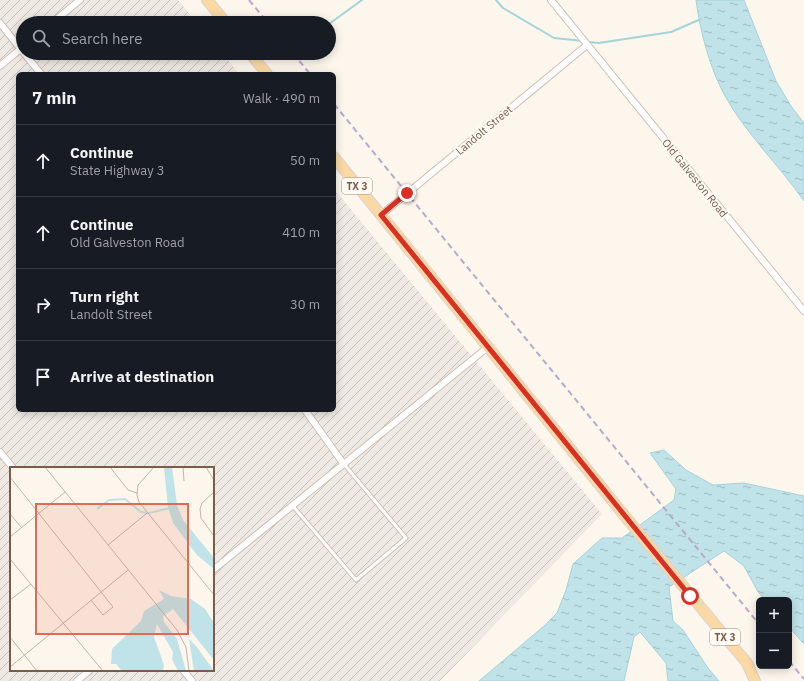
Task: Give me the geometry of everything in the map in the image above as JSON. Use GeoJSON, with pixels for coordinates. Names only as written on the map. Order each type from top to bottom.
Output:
{"type":"FeatureCollection","features":[{"type":"Feature","properties":{"kind":"main road"},"geometry":{"type":"LineString","coordinates":[[207,0],[220,16]]}},
{"type":"Feature","properties":{"kind":"main road"},"geometry":{"type":"LineString","coordinates":[[256,60],[265,72]]}},
{"type":"Feature","properties":{"kind":"main road","name":"TX 3"},"geometry":{"type":"LineString","coordinates":[[336,159],[690,596],[747,663],[755,681]]}},
{"type":"Feature","properties":{"kind":"street"},"geometry":{"type":"LineString","coordinates":[[61,16],[80,0]]}},
{"type":"Feature","properties":{"kind":"street","name":"Old Galveston Road"},"geometry":{"type":"LineString","coordinates":[[551,0],[804,311]]}},
{"type":"Feature","properties":{"kind":"street"},"geometry":{"type":"LineString","coordinates":[[0,23],[16,42]]}},
{"type":"Feature","properties":{"kind":"street","name":"Landolt Street"},"geometry":{"type":"LineString","coordinates":[[381,215],[587,45]]}},
{"type":"Feature","properties":{"kind":"street"},"geometry":{"type":"LineString","coordinates":[[0,66],[16,55]]}},
{"type":"Feature","properties":{"kind":"street"},"geometry":{"type":"LineString","coordinates":[[30,60],[40,72]]}},
{"type":"Feature","properties":{"kind":"street"},"geometry":{"type":"LineString","coordinates":[[214,569],[343,463],[488,347]]}},
{"type":"Feature","properties":{"kind":"street"},"geometry":{"type":"LineString","coordinates":[[306,412],[343,463]]}},
{"type":"Feature","properties":{"kind":"street"},"geometry":{"type":"LineString","coordinates":[[0,452],[12,467]]}},
{"type":"Feature","properties":{"kind":"street"},"geometry":{"type":"LineString","coordinates":[[77,681],[89,671]]}},
{"type":"Feature","properties":{"kind":"street"},"geometry":{"type":"LineString","coordinates":[[184,671],[192,681]]}},
{"type":"Feature","properties":{"kind":"lane"},"geometry":{"type":"LineString","coordinates":[[292,505],[356,580],[406,538],[343,463]]}},
{"type":"Feature","properties":{"kind":"shaded area"},"geometry":{"type":"Polygon","coordinates":[[[0,0],[178,0],[191,16],[16,16],[16,60],[228,60],[237,72],[16,72],[16,412],[336,412],[336,191],[602,514],[440,681],[0,681],[0,0]]]}},
{"type":"Feature","properties":{"kind":"water"},"geometry":{"type":"Polygon","coordinates":[[[696,0],[744,0],[776,81],[791,106],[804,123],[804,201],[733,110],[725,96],[706,50],[696,0]]]}},
{"type":"Feature","properties":{"kind":"water"},"geometry":{"type":"Polygon","coordinates":[[[664,450],[686,470],[713,485],[744,483],[804,496],[804,644],[792,630],[792,597],[762,597],[758,592],[744,566],[724,551],[669,587],[673,621],[683,630],[708,668],[719,681],[668,681],[666,663],[640,632],[634,637],[624,681],[479,681],[544,626],[557,613],[566,590],[573,564],[602,538],[622,538],[674,500],[676,489],[650,453],[664,450]]]}},
{"type":"Feature","properties":{"kind":"waterway"},"geometry":{"type":"LineString","coordinates":[[336,19],[362,0]]}},
{"type":"Feature","properties":{"kind":"waterway"},"geometry":{"type":"LineString","coordinates":[[496,0],[503,8],[554,38],[583,41]]}},
{"type":"Feature","properties":{"kind":"waterway"},"geometry":{"type":"LineString","coordinates":[[588,42],[599,43],[671,32],[701,19]]}},
{"type":"Feature","properties":{"kind":"railway"},"geometry":{"type":"LineString","coordinates":[[249,0],[262,16]]}},
{"type":"Feature","properties":{"kind":"railway"},"geometry":{"type":"LineString","coordinates":[[299,60],[308,72]]}},
{"type":"Feature","properties":{"kind":"railway"},"geometry":{"type":"LineString","coordinates":[[336,106],[756,620]]}},
{"type":"Feature","properties":{"kind":"railway"},"geometry":{"type":"LineString","coordinates":[[792,665],[804,679]]}},
{"type":"Feature","properties":{"kind":"route"},"geometry":{"type":"LineString","coordinates":[[407,193],[381,215],[690,596]]}}]}
